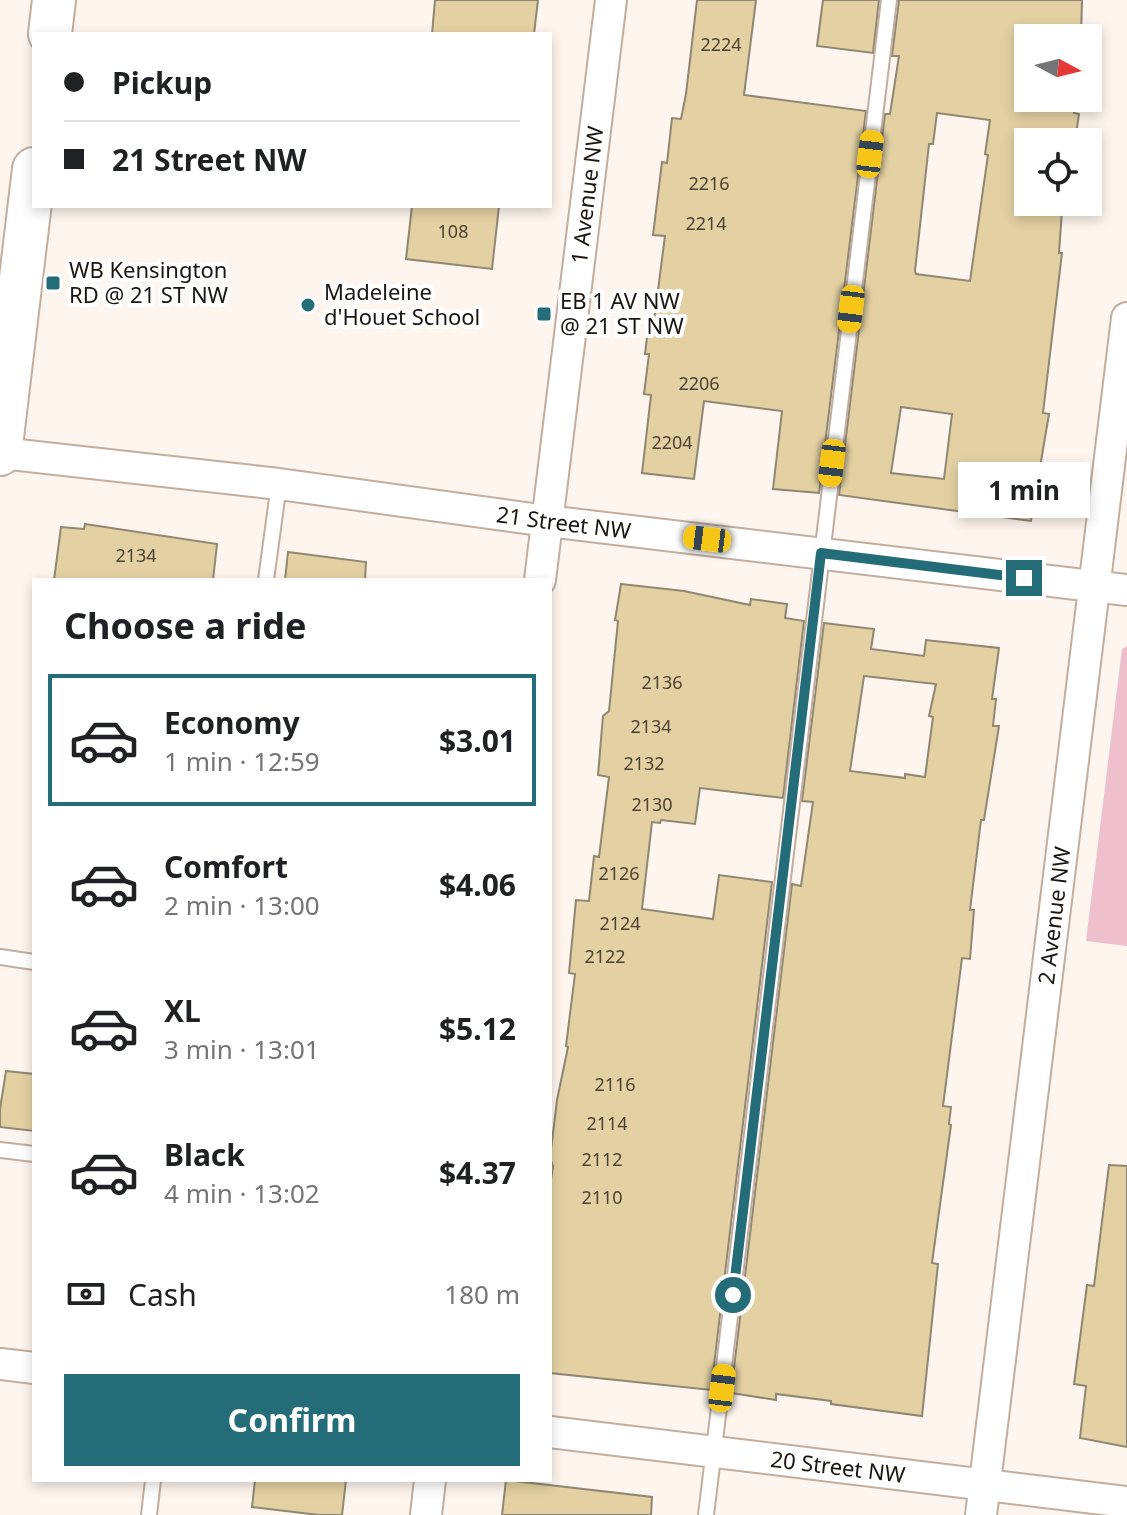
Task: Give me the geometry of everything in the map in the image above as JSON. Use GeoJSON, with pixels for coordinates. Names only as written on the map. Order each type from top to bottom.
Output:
{"type":"FeatureCollection","features":[{"type":"Feature","properties":{"kind":"street"},"geometry":{"type":"LineString","coordinates":[[50,32],[54,0]]}},
{"type":"Feature","properties":{"kind":"street","name":"1 Avenue NW"},"geometry":{"type":"LineString","coordinates":[[540,578],[611,0]]}},
{"type":"Feature","properties":{"kind":"street"},"geometry":{"type":"LineString","coordinates":[[0,453],[32,186]]}},
{"type":"Feature","properties":{"kind":"street","name":"2 Avenue NW"},"geometry":{"type":"LineString","coordinates":[[981,1515],[1127,318]]}},
{"type":"Feature","properties":{"kind":"street","name":"21 Street NW"},"geometry":{"type":"LineString","coordinates":[[0,453],[279,484],[547,521],[1127,590]]}},
{"type":"Feature","properties":{"kind":"street"},"geometry":{"type":"LineString","coordinates":[[0,1364],[32,1368]]}},
{"type":"Feature","properties":{"kind":"street","name":"20 Street NW"},"geometry":{"type":"LineString","coordinates":[[552,1432],[1127,1502]]}},
{"type":"Feature","properties":{"kind":"street"},"geometry":{"type":"LineString","coordinates":[[426,1515],[430,1482]]}},
{"type":"Feature","properties":{"kind":"lane"},"geometry":{"type":"LineString","coordinates":[[706,1515],[889,0]]}},
{"type":"Feature","properties":{"kind":"lane"},"geometry":{"type":"LineString","coordinates":[[266,578],[279,484]]}},
{"type":"Feature","properties":{"kind":"lane"},"geometry":{"type":"LineString","coordinates":[[0,957],[32,962]]}},
{"type":"Feature","properties":{"kind":"lane"},"geometry":{"type":"LineString","coordinates":[[0,1150],[32,1154]]}},
{"type":"Feature","properties":{"kind":"lane"},"geometry":{"type":"LineString","coordinates":[[149,1515],[153,1482]]}},
{"type":"Feature","properties":{"kind":"shaded area"},"geometry":{"type":"Polygon","coordinates":[[[1127,646],[1127,946],[1086,941],[1122,649],[1127,646]]]}},
{"type":"Feature","properties":{"kind":"building"},"geometry":{"type":"Polygon","coordinates":[[[435,0],[538,0],[534,32],[432,32],[435,0]]]}},
{"type":"Feature","properties":{"kind":"building"},"geometry":{"type":"Polygon","coordinates":[[[697,0],[756,0],[744,95],[866,111],[819,493],[773,489],[782,411],[704,401],[694,479],[642,473],[651,395],[644,394],[649,354],[645,354],[649,321],[654,321],[665,236],[653,235],[662,162],[667,163],[672,118],[681,119],[686,94],[697,0]]]}},
{"type":"Feature","properties":{"kind":"building"},"geometry":{"type":"Polygon","coordinates":[[[823,0],[879,0],[873,53],[817,46],[823,0]]]}},
{"type":"Feature","properties":{"kind":"building"},"geometry":{"type":"Polygon","coordinates":[[[899,0],[1082,0],[1081,24],[1014,24],[1014,112],[1079,114],[1077,128],[1014,128],[1014,216],[1062,216],[1059,253],[1062,253],[1043,413],[1049,414],[1031,521],[839,495],[885,114],[890,114],[899,56],[892,56],[899,0]],[[937,113],[933,144],[929,144],[916,274],[970,281],[990,120],[937,113]],[[901,407],[891,473],[944,479],[952,414],[901,407]]]}},
{"type":"Feature","properties":{"kind":"building"},"geometry":{"type":"Polygon","coordinates":[[[412,208],[499,208],[492,269],[406,259],[412,208]]]}},
{"type":"Feature","properties":{"kind":"building"},"geometry":{"type":"Polygon","coordinates":[[[85,524],[217,544],[213,578],[54,578],[61,527],[84,529],[85,524]]]}},
{"type":"Feature","properties":{"kind":"building"},"geometry":{"type":"Polygon","coordinates":[[[288,552],[366,562],[365,578],[285,578],[288,552]]]}},
{"type":"Feature","properties":{"kind":"building"},"geometry":{"type":"Polygon","coordinates":[[[621,584],[684,591],[750,605],[751,599],[787,604],[785,618],[804,621],[783,798],[700,788],[695,824],[661,820],[660,823],[652,822],[642,909],[713,919],[719,875],[772,882],[711,1390],[552,1373],[552,1141],[568,1047],[575,974],[569,973],[576,900],[589,901],[594,856],[599,857],[609,777],[598,775],[603,716],[609,711],[618,621],[615,620],[621,584]]]}},
{"type":"Feature","properties":{"kind":"building"},"geometry":{"type":"Polygon","coordinates":[[[824,623],[874,629],[871,649],[924,656],[926,640],[999,648],[992,699],[996,699],[993,726],[999,726],[984,820],[981,820],[970,910],[974,910],[970,959],[962,958],[943,1106],[951,1107],[951,1125],[932,1263],[938,1264],[922,1416],[776,1394],[776,1400],[731,1393],[792,884],[801,886],[813,802],[802,801],[824,623]],[[864,676],[850,771],[905,778],[905,774],[925,777],[933,717],[929,716],[936,684],[864,676]]]}},
{"type":"Feature","properties":{"kind":"building"},"geometry":{"type":"Polygon","coordinates":[[[6,1071],[32,1074],[32,1131],[0,1127],[6,1071]]]}},
{"type":"Feature","properties":{"kind":"building"},"geometry":{"type":"Polygon","coordinates":[[[1109,1165],[1127,1166],[1127,1447],[1080,1438],[1086,1386],[1074,1384],[1087,1285],[1094,1286],[1109,1165]]]}},
{"type":"Feature","properties":{"kind":"building"},"geometry":{"type":"Polygon","coordinates":[[[255,1482],[346,1482],[342,1515],[252,1507],[255,1482]]]}},
{"type":"Feature","properties":{"kind":"building"},"geometry":{"type":"Polygon","coordinates":[[[506,1482],[652,1497],[651,1515],[502,1515],[506,1482]]]}},
{"type":"Feature","properties":{"kind":"place","name":"WB Kensington RD @ 21 ST NW"},"geometry":{"type":"Point","coordinates":[53,283]}},
{"type":"Feature","properties":{"kind":"place","name":"Madeleine d'Houet School"},"geometry":{"type":"Point","coordinates":[308,305]}},
{"type":"Feature","properties":{"kind":"place","name":"EB 1 AV NW @ 21 ST NW"},"geometry":{"type":"Point","coordinates":[544,314]}},
{"type":"Feature","properties":{"kind":"route"},"geometry":{"type":"LineString","coordinates":[[733,1295],[821,553],[1024,578]]}}]}
